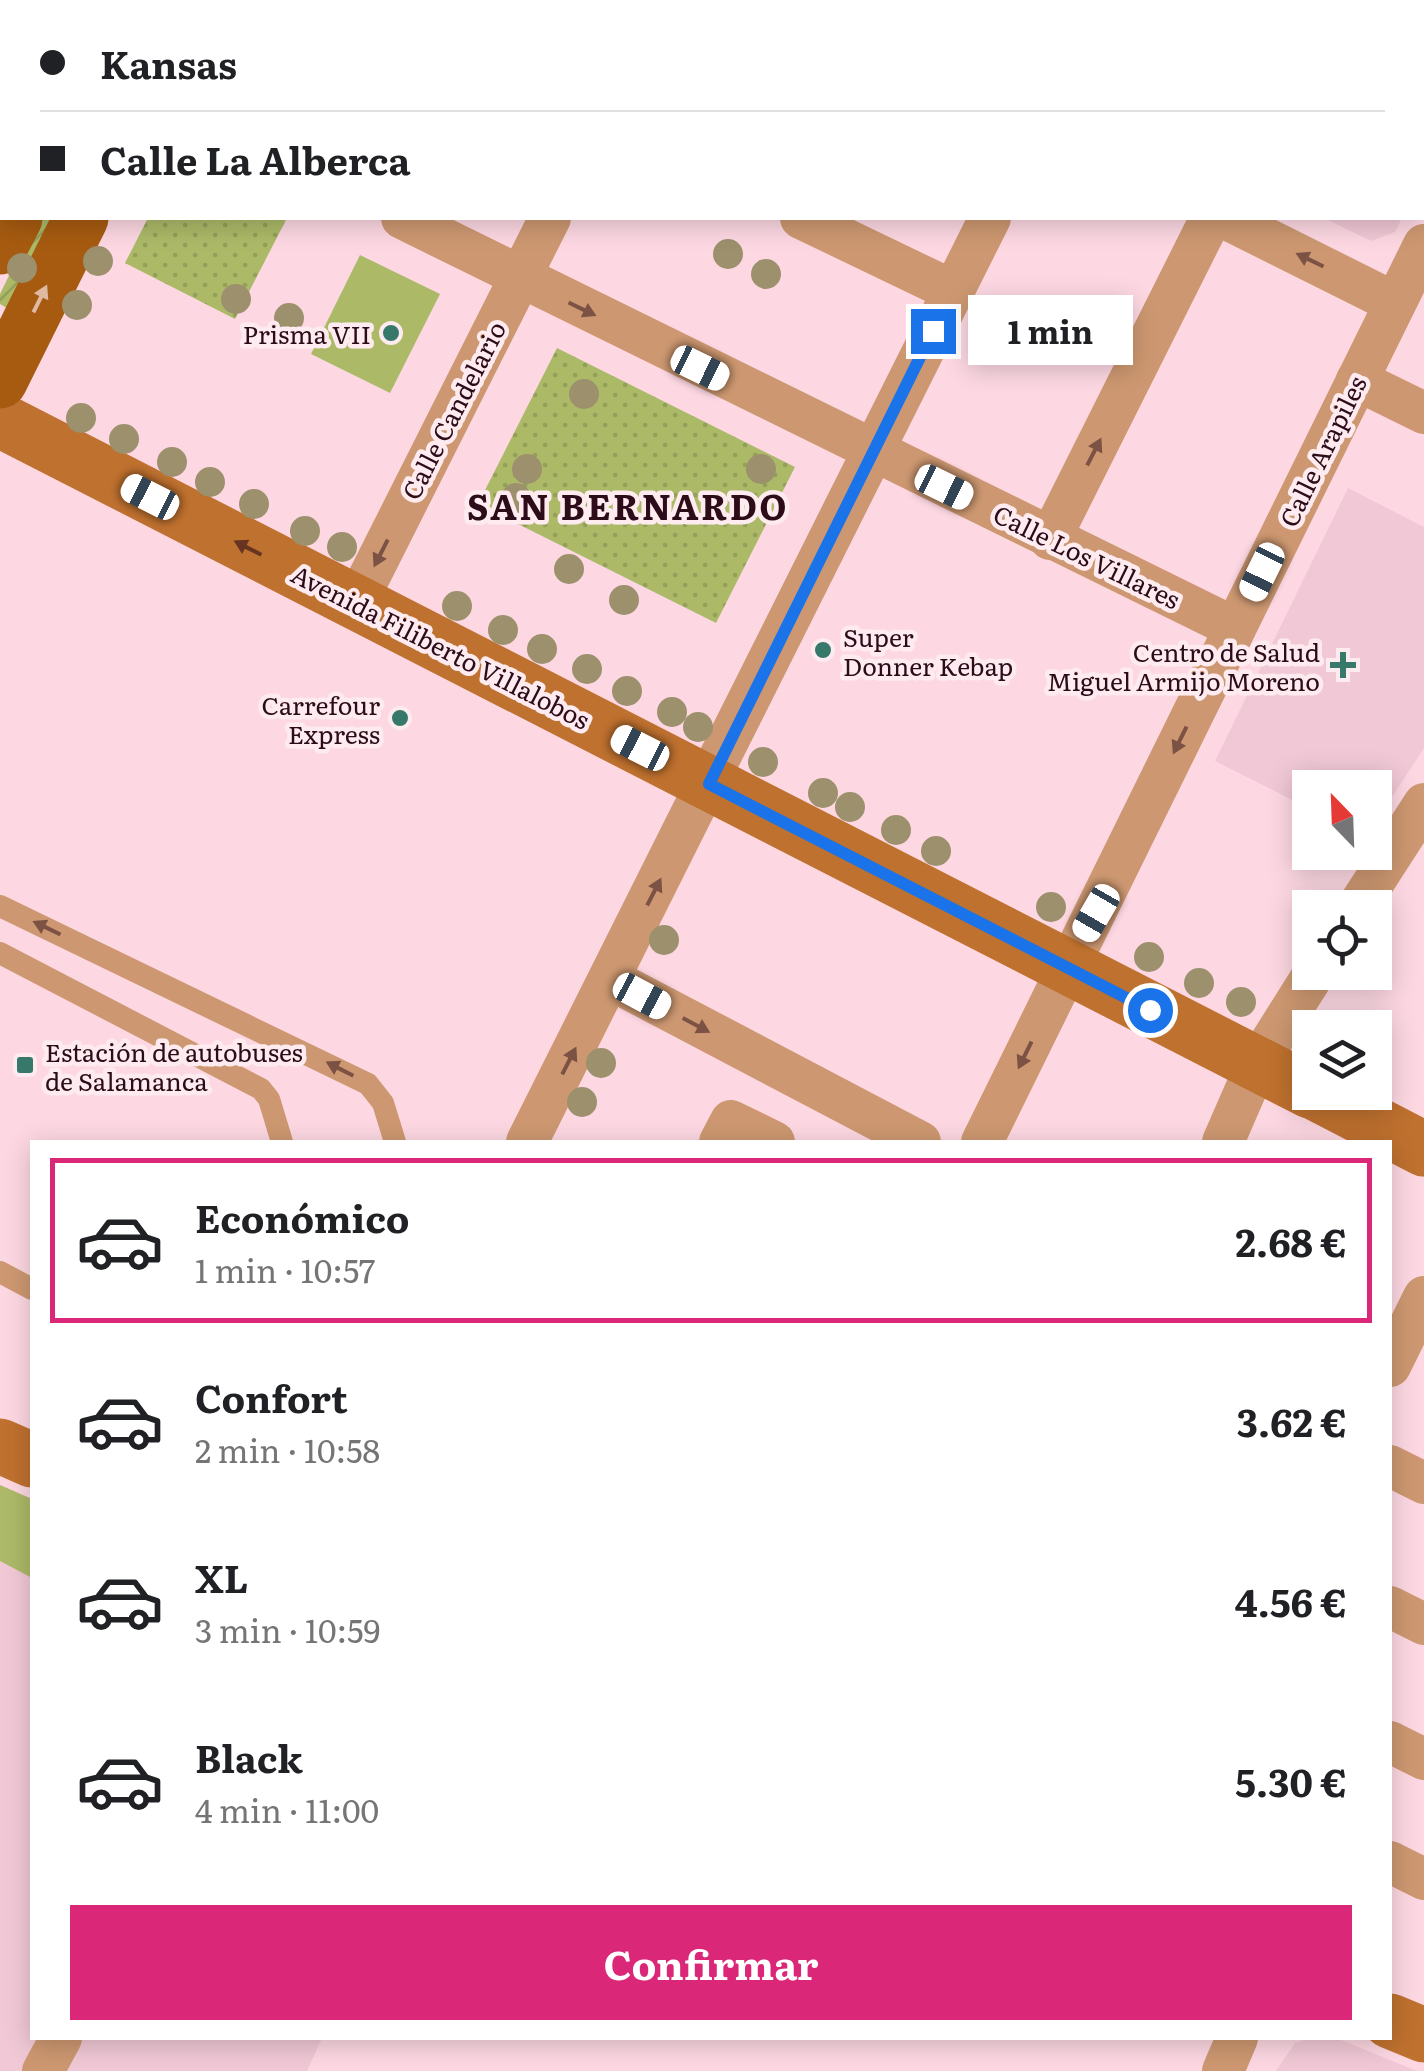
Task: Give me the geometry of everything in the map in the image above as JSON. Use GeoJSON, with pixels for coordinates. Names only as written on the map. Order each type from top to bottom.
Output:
{"type":"FeatureCollection","features":[{"type":"Feature","properties":{"kind":"main road"},"geometry":{"type":"LineString","coordinates":[[0,247],[14,220]]}},
{"type":"Feature","properties":{"kind":"main road"},"geometry":{"type":"LineString","coordinates":[[0,381],[80,220]]}},
{"type":"Feature","properties":{"kind":"main road","name":"Avenida Filiberto Villalobos"},"geometry":{"type":"LineString","coordinates":[[0,420],[1292,1082]]}},
{"type":"Feature","properties":{"kind":"main road","name":"Avenida Filiberto Villalobos"},"geometry":{"type":"LineString","coordinates":[[1347,1110],[1424,1149]]}},
{"type":"Feature","properties":{"kind":"main road"},"geometry":{"type":"LineString","coordinates":[[0,1446],[30,1459]]}},
{"type":"Feature","properties":{"kind":"main road"},"geometry":{"type":"LineString","coordinates":[[1392,2022],[1424,2035]]}},
{"type":"Feature","properties":{"kind":"street","name":"Calle Los Villares"},"geometry":{"type":"LineString","coordinates":[[406,220],[1235,628]]}},
{"type":"Feature","properties":{"kind":"street","name":"Calle Candelario"},"geometry":{"type":"LineString","coordinates":[[356,603],[549,220]]}},
{"type":"Feature","properties":{"kind":"street"},"geometry":{"type":"LineString","coordinates":[[805,220],[953,291]]}},
{"type":"Feature","properties":{"kind":"street"},"geometry":{"type":"LineString","coordinates":[[528,1140],[989,220]]}},
{"type":"Feature","properties":{"kind":"street"},"geometry":{"type":"LineString","coordinates":[[1050,539],[1210,220]]}},
{"type":"Feature","properties":{"kind":"street"},"geometry":{"type":"LineString","coordinates":[[1230,220],[1395,303]]}},
{"type":"Feature","properties":{"kind":"street","name":"Calle Arapiles"},"geometry":{"type":"LineString","coordinates":[[983,1140],[1424,245]]}},
{"type":"Feature","properties":{"kind":"street"},"geometry":{"type":"LineString","coordinates":[[1358,380],[1424,413]]}},
{"type":"Feature","properties":{"kind":"street"},"geometry":{"type":"LineString","coordinates":[[1369,890],[1424,804]]}},
{"type":"Feature","properties":{"kind":"street"},"geometry":{"type":"LineString","coordinates":[[610,979],[916,1140]]}},
{"type":"Feature","properties":{"kind":"street"},"geometry":{"type":"LineString","coordinates":[[1224,1140],[1257,1064],[1303,990]]}},
{"type":"Feature","properties":{"kind":"street"},"geometry":{"type":"LineString","coordinates":[[721,1140],[730,1121],[770,1140]]}},
{"type":"Feature","properties":{"kind":"street"},"geometry":{"type":"LineString","coordinates":[[1406,1351],[1424,1297]]}},
{"type":"Feature","properties":{"kind":"street"},"geometry":{"type":"LineString","coordinates":[[1392,1467],[1424,1483]]}},
{"type":"Feature","properties":{"kind":"street"},"geometry":{"type":"LineString","coordinates":[[1392,1607],[1424,1624]]}},
{"type":"Feature","properties":{"kind":"street"},"geometry":{"type":"LineString","coordinates":[[1392,1743],[1424,1759]]}},
{"type":"Feature","properties":{"kind":"street"},"geometry":{"type":"LineString","coordinates":[[1392,1863],[1424,1879]]}},
{"type":"Feature","properties":{"kind":"street"},"geometry":{"type":"LineString","coordinates":[[43,2071],[60,2040]]}},
{"type":"Feature","properties":{"kind":"street"},"geometry":{"type":"LineString","coordinates":[[1223,2071],[1236,2040]]}},
{"type":"Feature","properties":{"kind":"lane"},"geometry":{"type":"LineString","coordinates":[[0,906],[368,1084],[384,1103],[394,1140]]}},
{"type":"Feature","properties":{"kind":"lane"},"geometry":{"type":"LineString","coordinates":[[0,953],[261,1090],[269,1100],[281,1140]]}},
{"type":"Feature","properties":{"kind":"lane"},"geometry":{"type":"LineString","coordinates":[[0,1272],[30,1288]]}},
{"type":"Feature","properties":{"kind":"shaded area"},"geometry":{"type":"Polygon","coordinates":[[[1328,220],[1401,220],[1395,232],[1371,241],[1328,220]]]}},
{"type":"Feature","properties":{"kind":"shaded area","name":"Centro de Salud Miguel Armijo Moreno"},"geometry":{"type":"Polygon","coordinates":[[[1348,488],[1424,527],[1424,748],[1392,797],[1392,770],[1292,770],[1292,800],[1215,761],[1348,488]]]}},
{"type":"Feature","properties":{"kind":"shaded area"},"geometry":{"type":"Polygon","coordinates":[[[0,1485],[30,1498],[30,2040],[321,2040],[307,2071],[0,2071],[0,1485]]]}},
{"type":"Feature","properties":{"kind":"shaded area"},"geometry":{"type":"Polygon","coordinates":[[[1341,2040],[1417,2071],[1276,2071],[1295,2043],[1341,2040]]]}},
{"type":"Feature","properties":{"kind":"green space"},"geometry":{"type":"Polygon","coordinates":[[[36,220],[54,220],[10,310],[0,304],[0,294],[36,220]]]}},
{"type":"Feature","properties":{"kind":"green space"},"geometry":{"type":"Polygon","coordinates":[[[147,220],[286,220],[235,319],[125,263],[147,220]]]}},
{"type":"Feature","properties":{"kind":"green space"},"geometry":{"type":"Polygon","coordinates":[[[360,255],[440,294],[390,393],[311,354],[360,255]]]}},
{"type":"Feature","properties":{"kind":"green space"},"geometry":{"type":"Polygon","coordinates":[[[557,348],[795,467],[716,623],[478,504],[557,348]]]}},
{"type":"Feature","properties":{"kind":"green space"},"geometry":{"type":"Polygon","coordinates":[[[0,1485],[30,1498],[30,1577],[0,1561],[0,1485]]]}},
{"type":"Feature","properties":{"kind":"place","name":"Prisma VII"},"geometry":{"type":"Point","coordinates":[391,333]}},
{"type":"Feature","properties":{"kind":"place","name":"Super Donner Kebap"},"geometry":{"type":"Point","coordinates":[823,650]}},
{"type":"Feature","properties":{"kind":"place","name":"Centro de Salud Miguel Armijo Moreno"},"geometry":{"type":"Point","coordinates":[1343,665]}},
{"type":"Feature","properties":{"kind":"place","name":"Carrefour Express"},"geometry":{"type":"Point","coordinates":[400,718]}},
{"type":"Feature","properties":{"kind":"place","name":"Estación de autobuses de Salamanca"},"geometry":{"type":"Point","coordinates":[25,1065]}},
{"type":"Feature","properties":{"kind":"district","name":"SAN BERNARDO"},"geometry":{"type":"Point","coordinates":[628,505]}},
{"type":"Feature","properties":{"kind":"route"},"geometry":{"type":"LineString","coordinates":[[933,331],[709,784],[1150,1010]]}}]}
